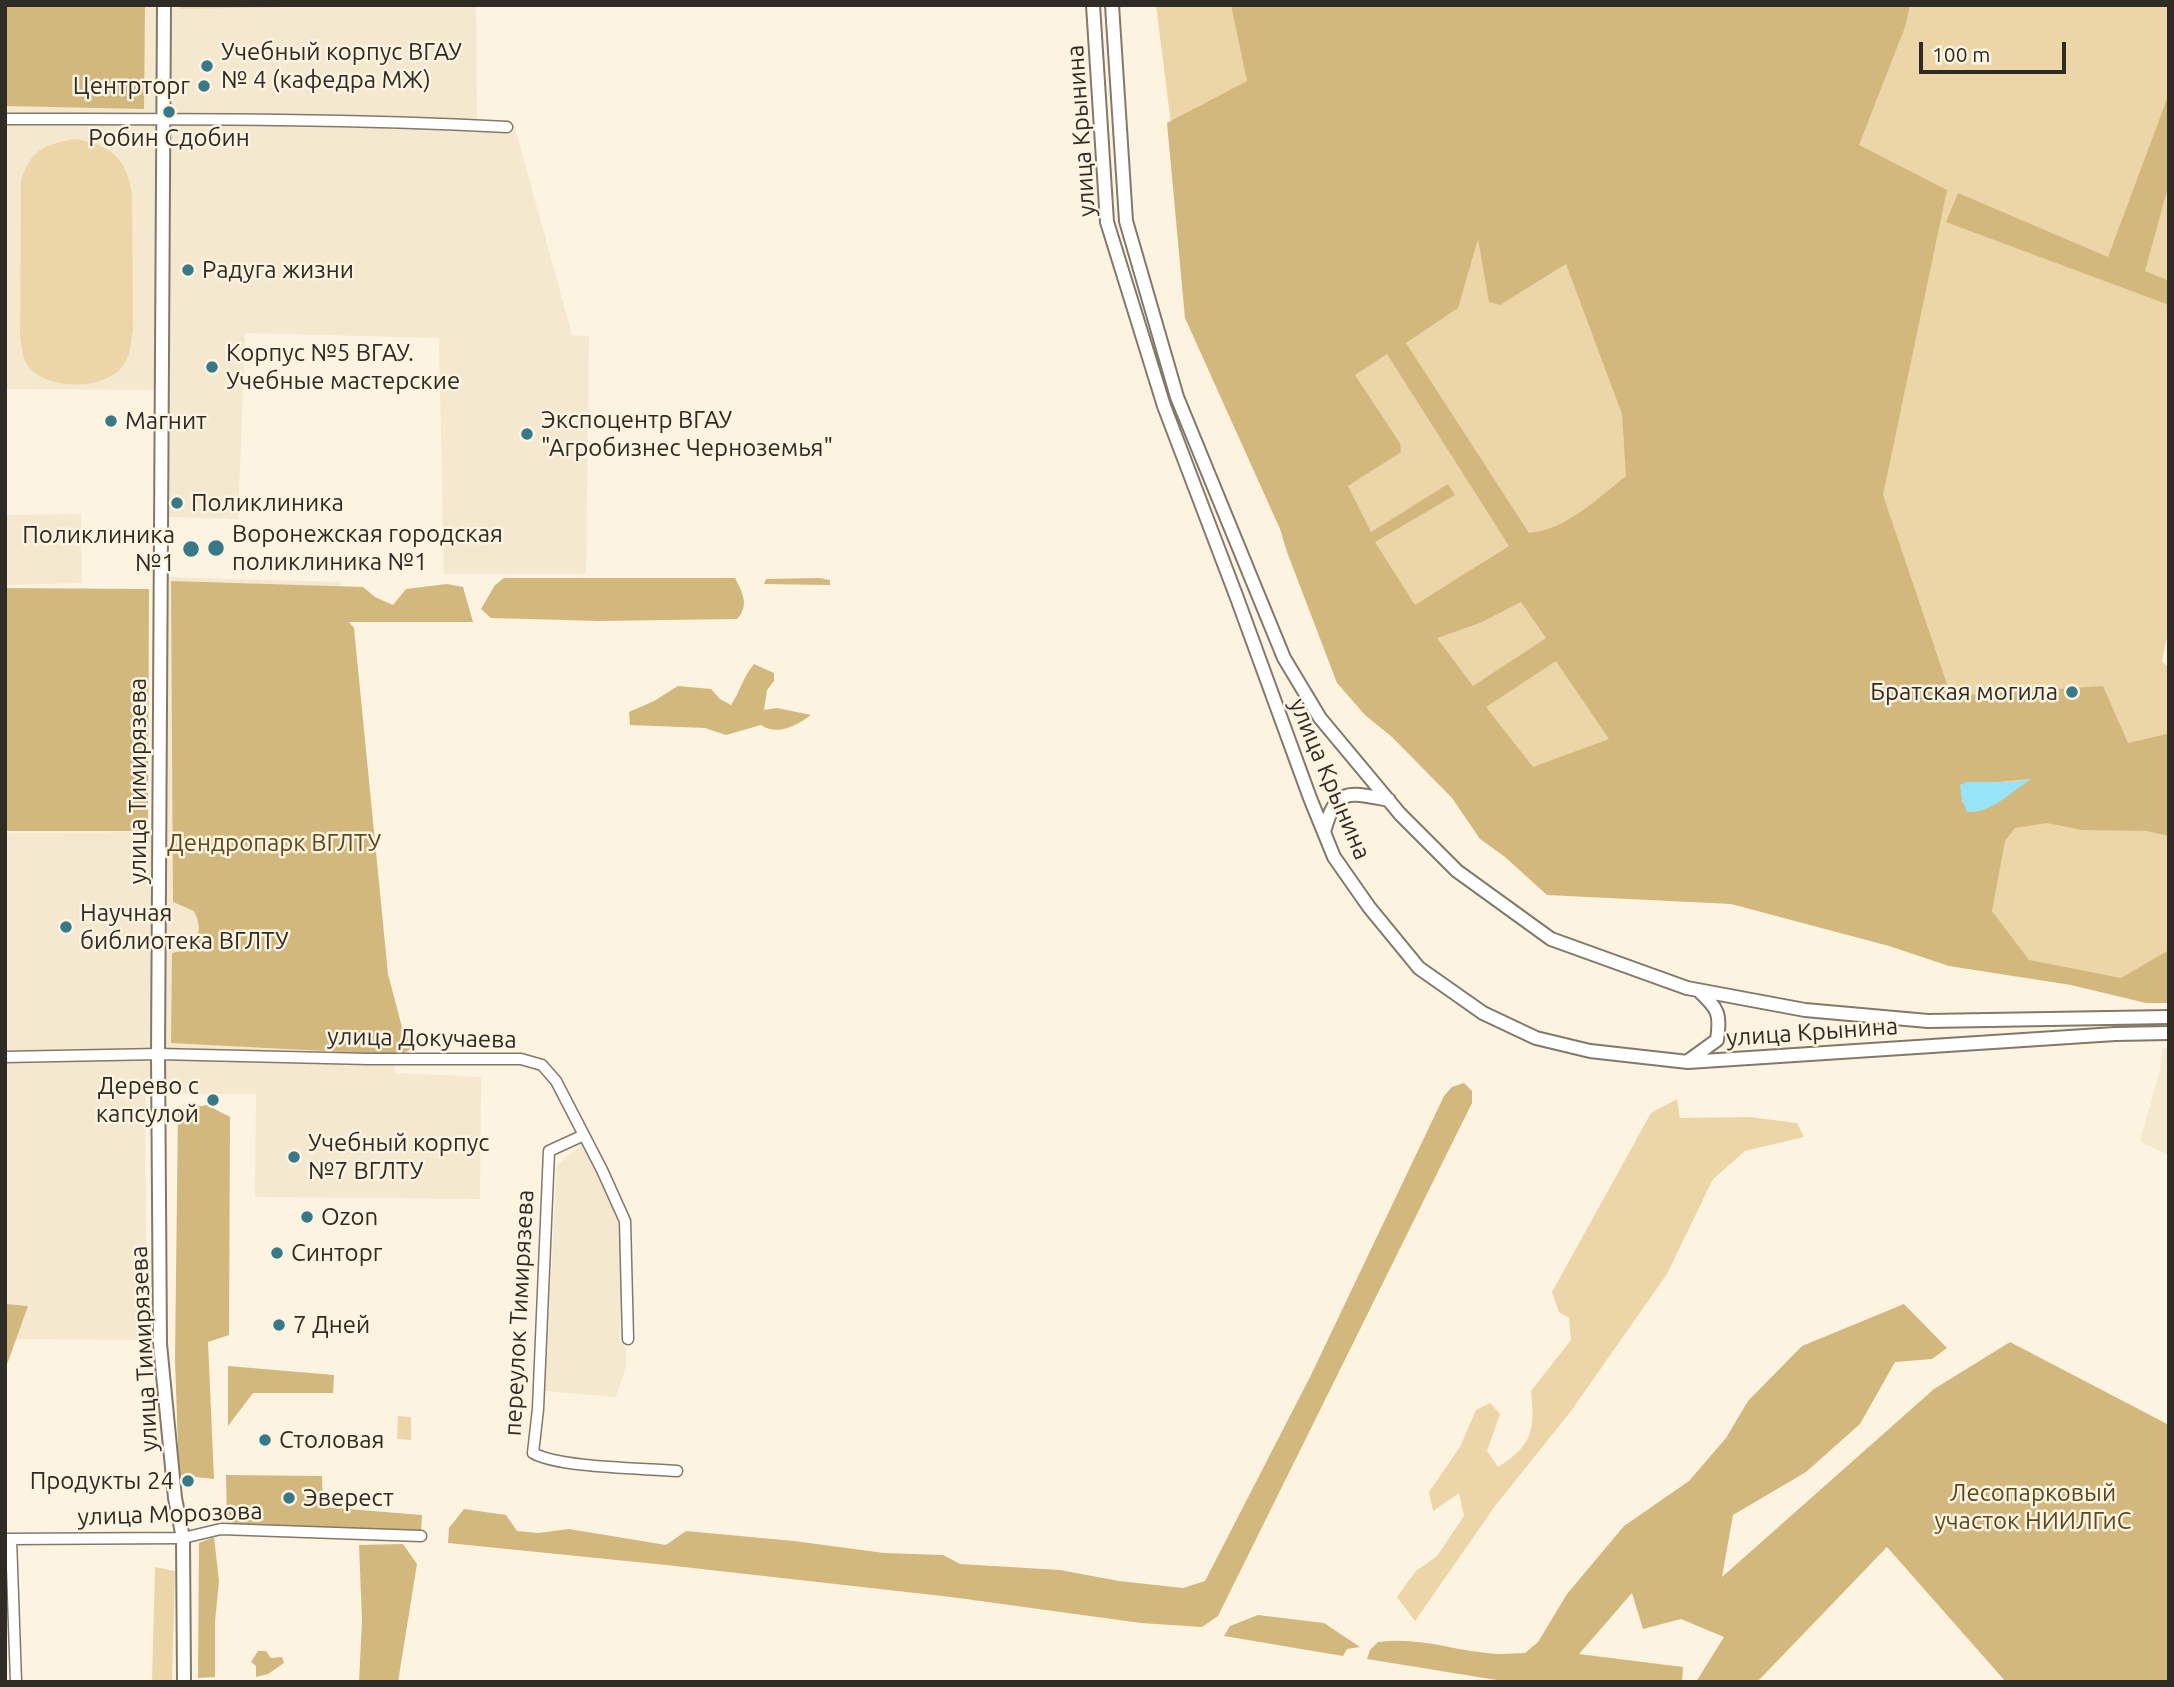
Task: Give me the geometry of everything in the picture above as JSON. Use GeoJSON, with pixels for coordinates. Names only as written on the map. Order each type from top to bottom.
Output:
{"type":"FeatureCollection","features":[{"type":"Feature","properties":{"kind":"main road","name":"улица Тимирязева"},"geometry":{"type":"LineString","coordinates":[[164,5],[158,1054],[160,1344],[174,1498],[183,1538],[184,1682]]}},
{"type":"Feature","properties":{"kind":"main road","name":"улица Крынина"},"geometry":{"type":"LineString","coordinates":[[1093,5],[1107,222],[1164,406],[1334,857],[1419,968],[1483,1013],[1536,1038],[1590,1051],[1688,1062],[2115,1034],[2169,1033]]}},
{"type":"Feature","properties":{"kind":"main road","name":"улица Крынина"},"geometry":{"type":"LineString","coordinates":[[1112,5],[1126,221],[1177,397],[1284,658],[1320,718],[1389,800],[1457,871],[1550,939],[1697,990],[1805,1010],[1928,1021],[2169,1017]]}},
{"type":"Feature","properties":{"kind":"main road"},"geometry":{"type":"LineString","coordinates":[[1324,832],[1330,808],[1342,796],[1360,794],[1389,800]]}},
{"type":"Feature","properties":{"kind":"main road"},"geometry":{"type":"LineString","coordinates":[[1688,1062],[1717,1040],[1720,1019],[1714,1005],[1697,990]]}},
{"type":"Feature","properties":{"kind":"street"},"geometry":{"type":"LineString","coordinates":[[5,119],[418,122],[507,127]]}},
{"type":"Feature","properties":{"kind":"street","name":"улица Докучаева"},"geometry":{"type":"LineString","coordinates":[[5,1057],[158,1054],[521,1059],[542,1065],[556,1082],[625,1221],[628,1339]]}},
{"type":"Feature","properties":{"kind":"street","name":"переулок Тимирязева"},"geometry":{"type":"LineString","coordinates":[[584,1135],[549,1151],[538,1409],[533,1453],[543,1459],[562,1462],[677,1471]]}},
{"type":"Feature","properties":{"kind":"street","name":"улица Морозова"},"geometry":{"type":"LineString","coordinates":[[8,1539],[183,1538],[221,1529],[421,1536]]}},
{"type":"Feature","properties":{"kind":"street"},"geometry":{"type":"LineString","coordinates":[[8,1539],[16,1682]]}},
{"type":"Feature","properties":{"kind":"shaded area"},"geometry":{"type":"Polygon","coordinates":[[[5,5],[476,5],[477,122],[514,124],[572,335],[589,336],[586,574],[444,574],[439,338],[245,333],[238,519],[167,517],[168,390],[5,389],[5,5]]]}},
{"type":"Feature","properties":{"kind":"shaded area"},"geometry":{"type":"Polygon","coordinates":[[[181,5],[380,5],[181,9],[181,5]]]}},
{"type":"Feature","properties":{"kind":"shaded area"},"geometry":{"type":"Polygon","coordinates":[[[1156,5],[2169,5],[2169,628],[2162,661],[2169,668],[2169,997],[1708,897],[1552,892],[1175,156],[1156,5]]]}},
{"type":"Feature","properties":{"kind":"shaded area"},"geometry":{"type":"Polygon","coordinates":[[[75,139],[98,145],[115,155],[130,182],[133,329],[126,362],[115,374],[91,383],[63,384],[38,375],[29,367],[23,352],[20,336],[21,181],[29,162],[40,150],[75,139]]]}},
{"type":"Feature","properties":{"kind":"shaded area"},"geometry":{"type":"Polygon","coordinates":[[[81,514],[82,583],[5,585],[5,515],[81,514]]]}},
{"type":"Feature","properties":{"kind":"shaded area"},"geometry":{"type":"Polygon","coordinates":[[[166,577],[340,582],[395,1073],[481,1077],[480,1199],[255,1197],[256,1094],[145,1094],[147,1340],[5,1339],[5,833],[167,832],[166,577]]]}},
{"type":"Feature","properties":{"kind":"shaded area"},"geometry":{"type":"Polygon","coordinates":[[[2163,1048],[2169,1048],[2169,1155],[2140,1141],[2160,1071],[2163,1048]]]}},
{"type":"Feature","properties":{"kind":"shaded area"},"geometry":{"type":"Polygon","coordinates":[[[1677,1099],[1680,1118],[1749,1117],[1797,1123],[1804,1137],[1745,1151],[1713,1179],[1667,1274],[1571,1411],[1495,1506],[1415,1621],[1397,1597],[1416,1571],[1437,1556],[1464,1516],[1459,1493],[1433,1511],[1429,1492],[1460,1447],[1476,1410],[1490,1403],[1500,1414],[1487,1451],[1498,1467],[1525,1444],[1532,1426],[1531,1391],[1571,1340],[1569,1318],[1559,1312],[1552,1292],[1651,1113],[1677,1099]]]}},
{"type":"Feature","properties":{"kind":"shaded area"},"geometry":{"type":"Polygon","coordinates":[[[581,1145],[594,1164],[620,1220],[619,1265],[622,1283],[619,1338],[626,1349],[626,1367],[616,1397],[545,1391],[557,1165],[581,1145]]]}},
{"type":"Feature","properties":{"kind":"shaded area"},"geometry":{"type":"Polygon","coordinates":[[[398,1416],[411,1417],[411,1440],[397,1439],[398,1416]]]}},
{"type":"Feature","properties":{"kind":"shaded area"},"geometry":{"type":"Polygon","coordinates":[[[155,1567],[175,1571],[172,1682],[152,1682],[155,1567]]]}},
{"type":"Feature","properties":{"kind":"green space"},"geometry":{"type":"Polygon","coordinates":[[[5,5],[145,5],[144,109],[5,106],[5,5]]]}},
{"type":"Feature","properties":{"kind":"green space"},"geometry":{"type":"Polygon","coordinates":[[[1231,5],[1910,5],[1905,27],[1859,145],[1947,190],[1883,495],[1951,696],[2103,686],[2128,743],[2169,732],[2169,836],[2147,831],[2082,830],[2047,823],[2015,828],[2005,841],[1992,911],[2029,960],[2121,978],[2169,950],[2169,1003],[2146,1003],[2071,985],[1949,966],[1889,946],[1731,904],[1547,895],[1505,857],[1480,839],[1452,798],[1392,737],[1365,715],[1337,683],[1280,529],[1185,318],[1167,123],[1247,81],[1231,5]],[[1478,239],[1458,308],[1406,343],[1529,533],[1556,526],[1581,512],[1626,476],[1622,414],[1566,264],[1500,305],[1489,302],[1478,239]],[[1387,354],[1355,375],[1400,443],[1401,452],[1348,486],[1371,532],[1448,484],[1455,495],[1375,542],[1415,605],[1509,546],[1387,354]],[[1521,602],[1480,623],[1437,638],[1473,686],[1546,638],[1521,602]],[[1556,661],[1486,707],[1533,767],[1609,739],[1556,661]],[[2030,779],[1961,785],[1962,802],[1974,812],[1982,810],[2003,799],[2030,779]]]}},
{"type":"Feature","properties":{"kind":"green space"},"geometry":{"type":"Polygon","coordinates":[[[2167,99],[2169,183],[2145,271],[2169,281],[2169,305],[1946,222],[1958,193],[2108,257],[2167,99]]]}},
{"type":"Feature","properties":{"kind":"green space"},"geometry":{"type":"Polygon","coordinates":[[[504,578],[735,578],[744,604],[737,619],[600,621],[491,618],[481,609],[495,585],[504,578]]]}},
{"type":"Feature","properties":{"kind":"green space"},"geometry":{"type":"Polygon","coordinates":[[[766,579],[830,580],[830,585],[764,584],[766,579]]]}},
{"type":"Feature","properties":{"kind":"green space","name":"Дендропарк ВГЛТУ"},"geometry":{"type":"Polygon","coordinates":[[[171,581],[363,587],[375,597],[393,605],[406,589],[447,584],[463,587],[473,622],[349,622],[354,628],[388,974],[403,1031],[416,1046],[401,1055],[171,1043],[172,953],[189,949],[196,940],[199,927],[194,911],[173,902],[171,581]]]}},
{"type":"Feature","properties":{"kind":"green space"},"geometry":{"type":"Polygon","coordinates":[[[5,588],[149,589],[148,831],[5,831],[5,588]]]}},
{"type":"Feature","properties":{"kind":"green space"},"geometry":{"type":"Polygon","coordinates":[[[754,664],[774,673],[774,681],[767,690],[764,710],[777,708],[811,715],[780,730],[761,725],[726,735],[705,728],[630,725],[629,712],[678,686],[711,689],[720,699],[731,705],[754,664]]]}},
{"type":"Feature","properties":{"kind":"green space"},"geometry":{"type":"Polygon","coordinates":[[[1464,1083],[1472,1091],[1472,1103],[1218,1616],[1202,1627],[1141,1623],[951,1597],[448,1543],[449,1528],[464,1509],[506,1515],[517,1531],[538,1533],[569,1529],[666,1545],[686,1531],[884,1553],[943,1555],[960,1564],[1060,1570],[1119,1581],[1183,1588],[1205,1581],[1311,1375],[1444,1096],[1452,1087],[1464,1083]]]}},
{"type":"Feature","properties":{"kind":"green space"},"geometry":{"type":"Polygon","coordinates":[[[207,1105],[230,1117],[229,1335],[208,1342],[214,1479],[179,1475],[175,1360],[178,1110],[207,1105]]]}},
{"type":"Feature","properties":{"kind":"green space"},"geometry":{"type":"Polygon","coordinates":[[[5,1304],[28,1306],[5,1370],[5,1304]]]}},
{"type":"Feature","properties":{"kind":"green space","name":"Лесопарковый участок НИИЛГиС"},"geometry":{"type":"Polygon","coordinates":[[[1904,1304],[1947,1348],[1932,1359],[1895,1362],[1860,1424],[1806,1472],[1733,1515],[1722,1577],[1934,1389],[2010,1342],[2169,1425],[2169,1682],[2006,1682],[1887,1547],[1757,1682],[1696,1682],[1724,1637],[1681,1619],[1643,1629],[1632,1593],[1579,1654],[1683,1667],[1682,1682],[1509,1682],[1367,1659],[1370,1650],[1378,1642],[1393,1641],[1420,1642],[1492,1654],[1525,1653],[1538,1642],[1567,1594],[1624,1526],[1689,1481],[1726,1438],[1748,1401],[1802,1346],[1904,1304]]]}},
{"type":"Feature","properties":{"kind":"green space"},"geometry":{"type":"Polygon","coordinates":[[[228,1366],[334,1375],[333,1393],[253,1393],[228,1426],[228,1366]]]}},
{"type":"Feature","properties":{"kind":"green space"},"geometry":{"type":"Polygon","coordinates":[[[226,1475],[322,1476],[323,1507],[422,1515],[421,1531],[227,1524],[226,1475]]]}},
{"type":"Feature","properties":{"kind":"green space"},"geometry":{"type":"Polygon","coordinates":[[[214,1537],[219,1581],[215,1622],[215,1677],[198,1678],[199,1543],[214,1537]]]}},
{"type":"Feature","properties":{"kind":"green space"},"geometry":{"type":"Polygon","coordinates":[[[403,1544],[417,1564],[398,1682],[359,1682],[362,1620],[359,1545],[403,1544]]]}},
{"type":"Feature","properties":{"kind":"green space"},"geometry":{"type":"Polygon","coordinates":[[[1258,1615],[1324,1623],[1360,1647],[1347,1649],[1343,1656],[1224,1636],[1230,1626],[1258,1615]]]}},
{"type":"Feature","properties":{"kind":"green space"},"geometry":{"type":"Polygon","coordinates":[[[258,1651],[266,1651],[271,1658],[282,1657],[284,1663],[268,1674],[256,1677],[256,1666],[251,1662],[258,1651]]]}},
{"type":"Feature","properties":{"kind":"water"},"geometry":{"type":"Polygon","coordinates":[[[2032,779],[1993,805],[1967,812],[1960,785],[1966,782],[2014,782],[2032,779]]]}},
{"type":"Feature","properties":{"kind":"place","name":"Учебный корпус ВГАУ № 4 (кафедра МЖ)"},"geometry":{"type":"Point","coordinates":[207,66]}},
{"type":"Feature","properties":{"kind":"place","name":"Центрторг"},"geometry":{"type":"Point","coordinates":[204,86]}},
{"type":"Feature","properties":{"kind":"place","name":"Робин Сдобин"},"geometry":{"type":"Point","coordinates":[169,112]}},
{"type":"Feature","properties":{"kind":"place","name":"Радуга жизни"},"geometry":{"type":"Point","coordinates":[188,270]}},
{"type":"Feature","properties":{"kind":"place","name":"Корпус №5 ВГАУ. Учебные мастерские"},"geometry":{"type":"Point","coordinates":[212,367]}},
{"type":"Feature","properties":{"kind":"place","name":"Магнит"},"geometry":{"type":"Point","coordinates":[111,421]}},
{"type":"Feature","properties":{"kind":"place","name":"Экспоцентр ВГАУ \"Агробизнес Черноземья\""},"geometry":{"type":"Point","coordinates":[527,434]}},
{"type":"Feature","properties":{"kind":"place","name":"Поликлиника"},"geometry":{"type":"Point","coordinates":[177,503]}},
{"type":"Feature","properties":{"kind":"place","name":"Воронежская городская поликлиника №1"},"geometry":{"type":"Point","coordinates":[216,548]}},
{"type":"Feature","properties":{"kind":"place","name":"Поликлиника №1"},"geometry":{"type":"Point","coordinates":[191,549]}},
{"type":"Feature","properties":{"kind":"place","name":"Братская могила"},"geometry":{"type":"Point","coordinates":[2072,692]}},
{"type":"Feature","properties":{"kind":"place","name":"Научная библиотека ВГЛТУ"},"geometry":{"type":"Point","coordinates":[66,927]}},
{"type":"Feature","properties":{"kind":"place","name":"Дерево с капсулой"},"geometry":{"type":"Point","coordinates":[213,1100]}},
{"type":"Feature","properties":{"kind":"place","name":"Учебный корпус №7 ВГЛТУ"},"geometry":{"type":"Point","coordinates":[294,1157]}},
{"type":"Feature","properties":{"kind":"place","name":"Ozon"},"geometry":{"type":"Point","coordinates":[307,1217]}},
{"type":"Feature","properties":{"kind":"place","name":"Синторг"},"geometry":{"type":"Point","coordinates":[277,1253]}},
{"type":"Feature","properties":{"kind":"place","name":"7 Дней"},"geometry":{"type":"Point","coordinates":[279,1325]}},
{"type":"Feature","properties":{"kind":"place","name":"Столовая"},"geometry":{"type":"Point","coordinates":[265,1440]}},
{"type":"Feature","properties":{"kind":"place","name":"Продукты 24"},"geometry":{"type":"Point","coordinates":[188,1481]}},
{"type":"Feature","properties":{"kind":"place","name":"Эверест"},"geometry":{"type":"Point","coordinates":[289,1498]}}]}
